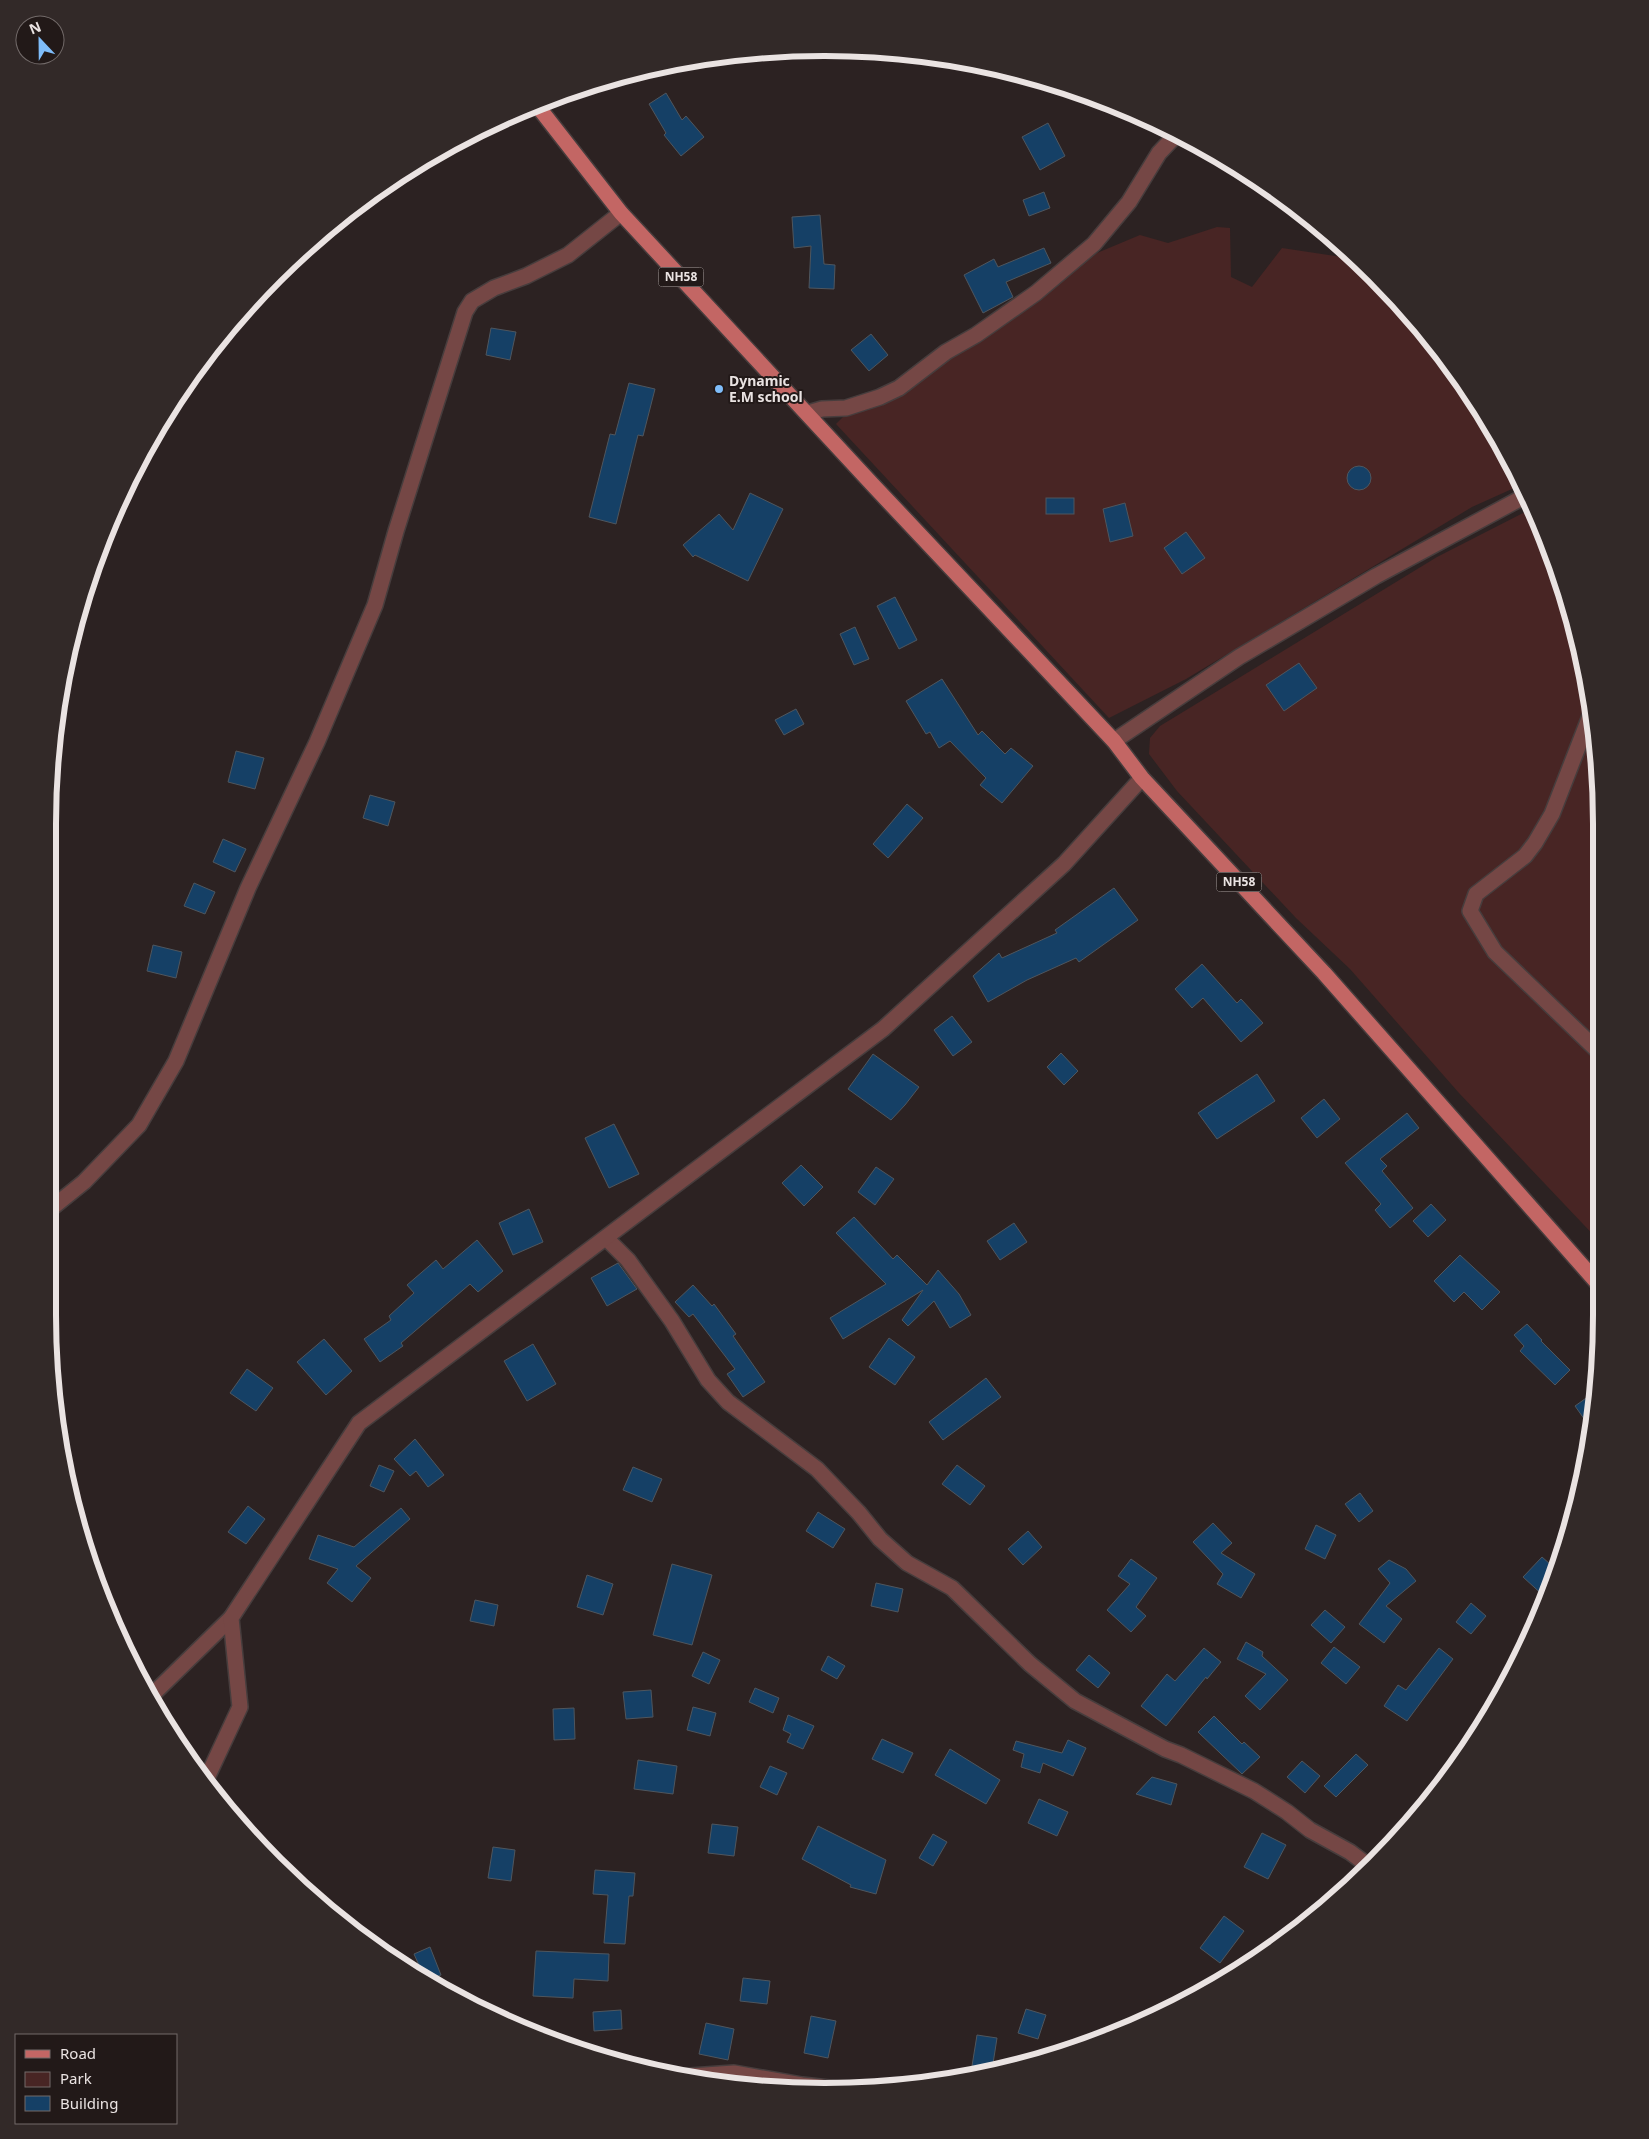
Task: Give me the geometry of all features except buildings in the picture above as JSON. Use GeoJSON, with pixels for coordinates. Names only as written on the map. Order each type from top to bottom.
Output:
{"type":"FeatureCollection","features":[{"type":"Feature","properties":{"kind":"main road","name":"NH58"},"geometry":{"type":"LineString","coordinates":[[541,111],[621,213],[1114,741],[1142,778],[1324,973],[1593,1278]]}},
{"type":"Feature","properties":{"kind":"street"},"geometry":{"type":"LineString","coordinates":[[808,413],[822,409],[846,408],[880,397],[899,388],[946,352],[976,335],[1036,293],[1094,244],[1129,202],[1159,153],[1172,140]]}},
{"type":"Feature","properties":{"kind":"street"},"geometry":{"type":"LineString","coordinates":[[56,1204],[84,1182],[139,1125],[176,1061],[248,888],[317,742],[376,605],[396,531],[465,312],[472,301],[494,288],[526,276],[568,254],[621,213]]}},
{"type":"Feature","properties":{"kind":"street"},"geometry":{"type":"LineString","coordinates":[[1114,741],[1256,647],[1376,576],[1520,499]]}},
{"type":"Feature","properties":{"kind":"street"},"geometry":{"type":"LineString","coordinates":[[1586,726],[1552,814],[1535,843],[1525,856],[1476,894],[1470,911],[1495,952],[1593,1046]]}},
{"type":"Feature","properties":{"kind":"street"},"geometry":{"type":"LineString","coordinates":[[155,1692],[231,1618],[359,1423],[883,1029],[1064,864],[1142,778]]}},
{"type":"Feature","properties":{"kind":"street"},"geometry":{"type":"LineString","coordinates":[[606,1238],[628,1260],[666,1313],[708,1380],[728,1402],[817,1469],[880,1538],[907,1564],[952,1588],[1030,1664],[1075,1701],[1165,1749],[1182,1755],[1254,1791],[1287,1812],[1310,1830],[1350,1852],[1364,1862]]}},
{"type":"Feature","properties":{"kind":"street"},"geometry":{"type":"LineString","coordinates":[[209,1773],[240,1707],[231,1618]]}},
{"type":"Feature","properties":{"kind":"street"},"geometry":{"type":"LineString","coordinates":[[714,2074],[734,2073],[781,2081]]}},
{"type":"Feature","properties":{"kind":"green space"},"geometry":{"type":"Polygon","coordinates":[[[1217,227],[1230,228],[1231,277],[1252,287],[1282,248],[1342,257],[1368,281],[1434,357],[1490,440],[1515,488],[1472,507],[1186,679],[1109,718],[836,424],[844,416],[875,405],[1036,300],[1097,253],[1140,235],[1168,243],[1217,227]]]}},
{"type":"Feature","properties":{"kind":"green space"},"geometry":{"type":"Polygon","coordinates":[[[1526,512],[1552,578],[1567,626],[1586,724],[1591,774],[1593,824],[1593,1235],[1459,1093],[1350,969],[1296,918],[1177,791],[1149,754],[1150,738],[1160,726],[1437,557],[1526,512]]]}},
{"type":"Feature","properties":{"kind":"place","name":"Dynamic E.M school"},"geometry":{"type":"Point","coordinates":[719,389]}}]}
